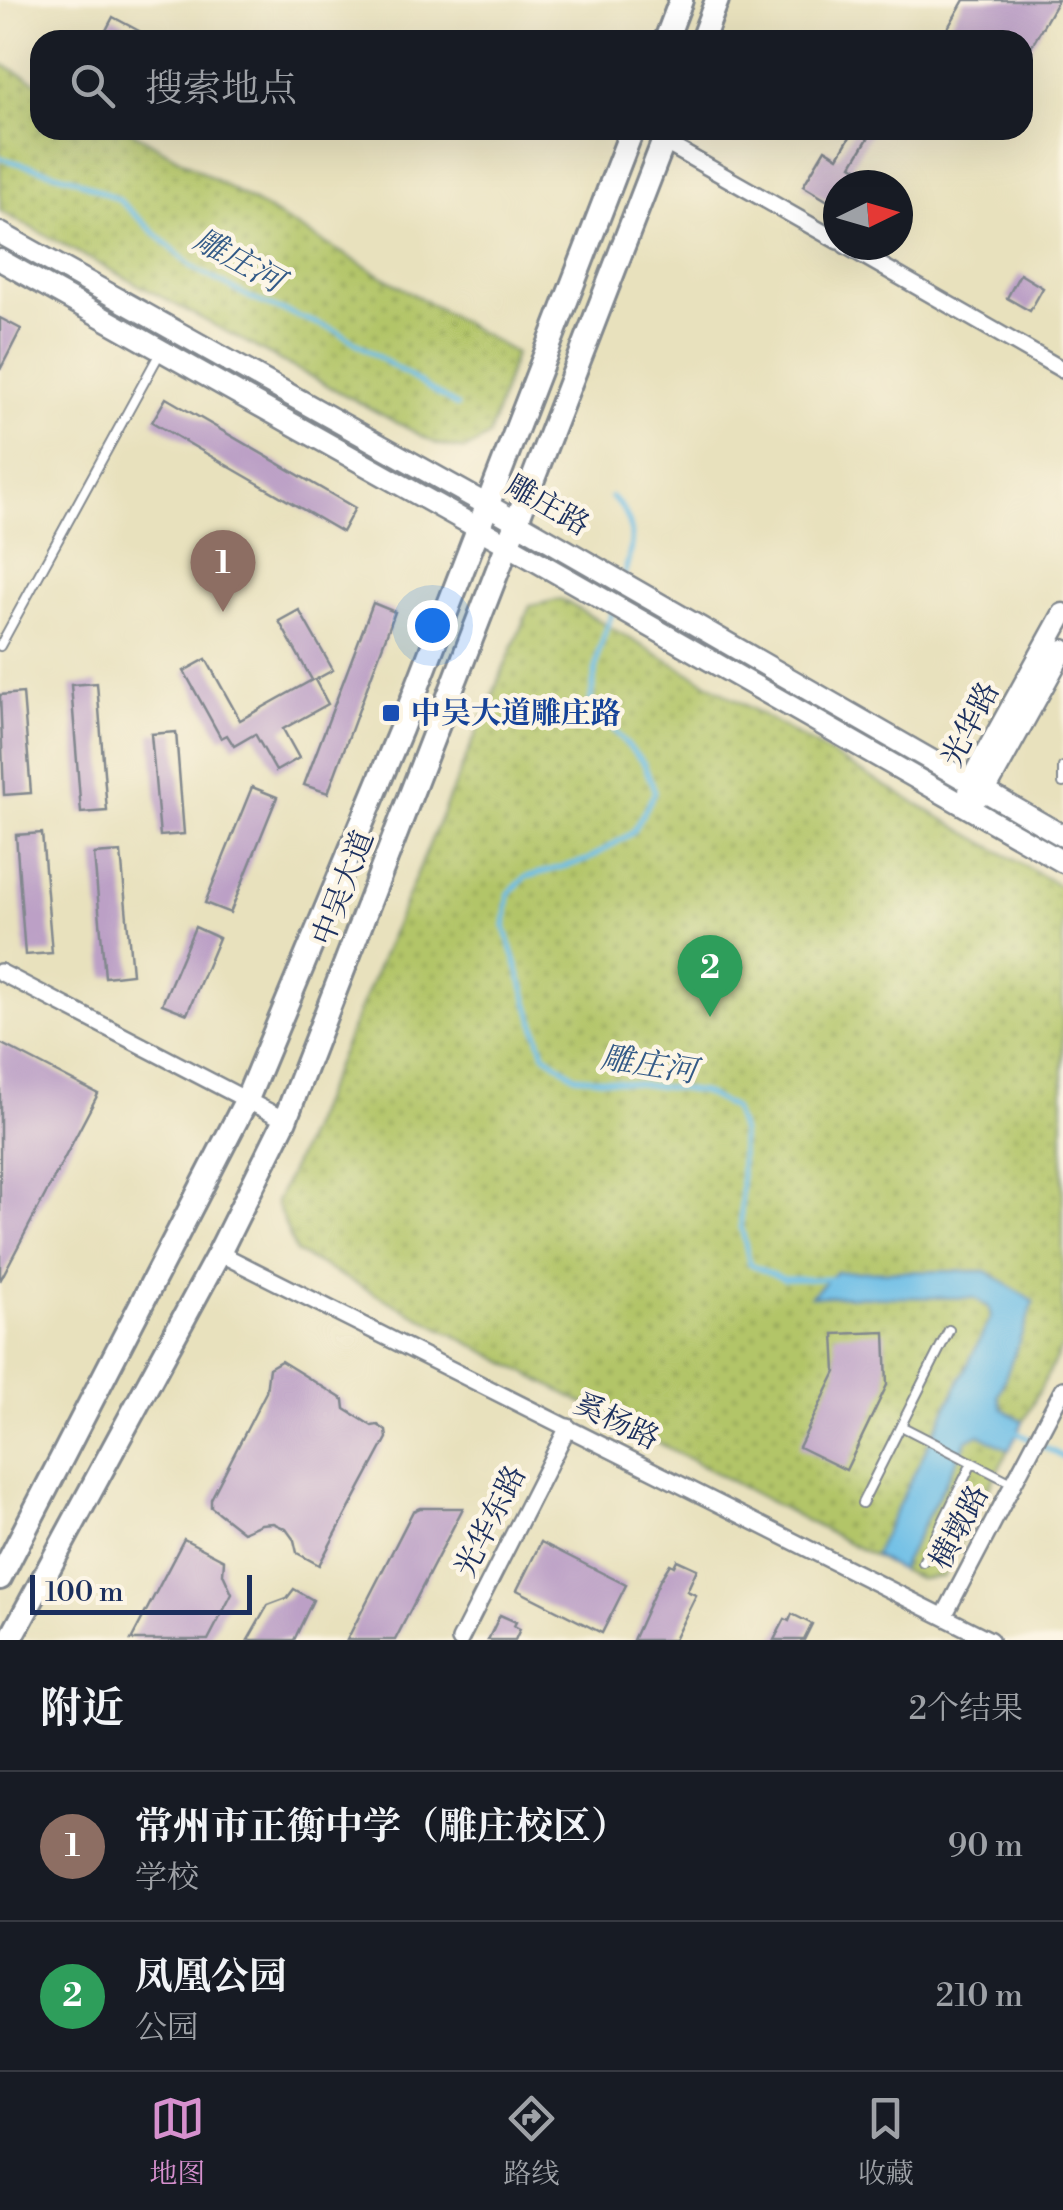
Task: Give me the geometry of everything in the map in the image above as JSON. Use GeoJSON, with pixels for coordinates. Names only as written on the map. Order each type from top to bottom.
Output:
{"type":"FeatureCollection","features":[{"type":"Feature","properties":{"kind":"main road"},"geometry":{"type":"LineString","coordinates":[[670,30],[681,0]]}},
{"type":"Feature","properties":{"kind":"main road"},"geometry":{"type":"LineString","coordinates":[[706,30],[717,0]]}},
{"type":"Feature","properties":{"kind":"main road","name":"中吴大道"},"geometry":{"type":"LineString","coordinates":[[0,1578],[247,1100],[401,729],[628,140]]}},
{"type":"Feature","properties":{"kind":"main road","name":"中吴大道"},"geometry":{"type":"LineString","coordinates":[[10,1640],[285,1120],[664,140]]}},
{"type":"Feature","properties":{"kind":"main road","name":"雕庄路"},"geometry":{"type":"LineString","coordinates":[[0,233],[489,506],[1063,836]]}},
{"type":"Feature","properties":{"kind":"main road","name":"雕庄路"},"geometry":{"type":"LineString","coordinates":[[0,260],[1063,862]]}},
{"type":"Feature","properties":{"kind":"main road","name":"光华路"},"geometry":{"type":"LineString","coordinates":[[978,786],[1063,614]]}},
{"type":"Feature","properties":{"kind":"main road","name":"光华路"},"geometry":{"type":"LineString","coordinates":[[966,807],[1063,650]]}},
{"type":"Feature","properties":{"kind":"street"},"geometry":{"type":"LineString","coordinates":[[673,140],[823,232]]}},
{"type":"Feature","properties":{"kind":"street"},"geometry":{"type":"LineString","coordinates":[[871,260],[1063,370]]}},
{"type":"Feature","properties":{"kind":"street"},"geometry":{"type":"LineString","coordinates":[[0,972],[285,1120]]}},
{"type":"Feature","properties":{"kind":"street","name":"奚杨路"},"geometry":{"type":"LineString","coordinates":[[218,1253],[945,1614],[990,1640]]}},
{"type":"Feature","properties":{"kind":"street","name":"横墩路"},"geometry":{"type":"LineString","coordinates":[[945,1614],[1063,1389]]}},
{"type":"Feature","properties":{"kind":"street","name":"光华东路"},"geometry":{"type":"LineString","coordinates":[[460,1640],[568,1427]]}},
{"type":"Feature","properties":{"kind":"lane"},"geometry":{"type":"LineString","coordinates":[[0,646],[161,350]]}},
{"type":"Feature","properties":{"kind":"lane"},"geometry":{"type":"LineString","coordinates":[[1063,766],[1063,783]]}},
{"type":"Feature","properties":{"kind":"lane"},"geometry":{"type":"LineString","coordinates":[[862,1503],[949,1330]]}},
{"type":"Feature","properties":{"kind":"lane"},"geometry":{"type":"LineString","coordinates":[[901,1426],[1013,1484]]}},
{"type":"Feature","properties":{"kind":"lane"},"geometry":{"type":"LineString","coordinates":[[923,1562],[972,1464]]}},
{"type":"Feature","properties":{"kind":"green space"},"geometry":{"type":"Polygon","coordinates":[[[0,63],[30,79],[30,140],[146,140],[515,353],[489,436],[465,450],[437,444],[0,211],[0,63]]]}},
{"type":"Feature","properties":{"kind":"green space"},"geometry":{"type":"Polygon","coordinates":[[[561,599],[1063,888],[1063,1345],[943,1577],[920,1579],[900,1570],[296,1252],[276,1202],[530,606],[561,599]]]}},
{"type":"Feature","properties":{"kind":"water"},"geometry":{"type":"Polygon","coordinates":[[[986,1271],[1034,1302],[998,1396],[1002,1408],[1023,1422],[1009,1450],[979,1434],[967,1440],[900,1570],[874,1555],[991,1317],[989,1307],[974,1298],[811,1296],[836,1272],[986,1271]]]}},
{"type":"Feature","properties":{"kind":"building"},"geometry":{"type":"Polygon","coordinates":[[[964,0],[1058,0],[1033,44],[1033,30],[947,30],[964,0]]]}},
{"type":"Feature","properties":{"kind":"building"},"geometry":{"type":"Polygon","coordinates":[[[113,17],[137,30],[106,30],[113,17]]]}},
{"type":"Feature","properties":{"kind":"building"},"geometry":{"type":"Polygon","coordinates":[[[848,140],[867,140],[852,165],[860,170],[823,170],[823,198],[803,186],[825,149],[838,157],[848,140]]]}},
{"type":"Feature","properties":{"kind":"building"},"geometry":{"type":"Polygon","coordinates":[[[1020,274],[1043,288],[1030,311],[1007,298],[1020,274]]]}},
{"type":"Feature","properties":{"kind":"building"},"geometry":{"type":"Polygon","coordinates":[[[0,318],[21,329],[0,370],[0,318]]]}},
{"type":"Feature","properties":{"kind":"building"},"geometry":{"type":"Polygon","coordinates":[[[166,398],[355,508],[342,532],[152,422],[166,398]]]}},
{"type":"Feature","properties":{"kind":"building"},"geometry":{"type":"Polygon","coordinates":[[[373,603],[395,612],[328,793],[304,785],[373,603]]]}},
{"type":"Feature","properties":{"kind":"building"},"geometry":{"type":"Polygon","coordinates":[[[299,610],[333,670],[315,680],[328,704],[283,729],[299,758],[276,771],[255,734],[234,746],[227,735],[221,738],[184,671],[206,659],[240,720],[312,680],[279,621],[299,610]]]}},
{"type":"Feature","properties":{"kind":"building"},"geometry":{"type":"Polygon","coordinates":[[[97,683],[107,811],[81,813],[71,685],[97,683]]]}},
{"type":"Feature","properties":{"kind":"building"},"geometry":{"type":"Polygon","coordinates":[[[23,693],[31,793],[4,795],[0,695],[23,693]]]}},
{"type":"Feature","properties":{"kind":"building"},"geometry":{"type":"Polygon","coordinates":[[[176,732],[184,834],[160,836],[151,734],[176,732]]]}},
{"type":"Feature","properties":{"kind":"building"},"geometry":{"type":"Polygon","coordinates":[[[252,787],[277,797],[230,913],[205,903],[252,787]]]}},
{"type":"Feature","properties":{"kind":"building"},"geometry":{"type":"Polygon","coordinates":[[[42,833],[52,953],[25,955],[16,835],[42,833]]]}},
{"type":"Feature","properties":{"kind":"building"},"geometry":{"type":"Polygon","coordinates":[[[121,852],[132,974],[105,977],[94,854],[121,852]]]}},
{"type":"Feature","properties":{"kind":"building"},"geometry":{"type":"Polygon","coordinates":[[[195,927],[219,938],[187,1014],[162,1004],[195,927]]]}},
{"type":"Feature","properties":{"kind":"building"},"geometry":{"type":"Polygon","coordinates":[[[0,1043],[98,1094],[0,1281],[0,1043]]]}},
{"type":"Feature","properties":{"kind":"building"},"geometry":{"type":"Polygon","coordinates":[[[885,1332],[887,1385],[846,1470],[799,1447],[836,1372],[834,1334],[885,1332]]]}},
{"type":"Feature","properties":{"kind":"building"},"geometry":{"type":"Polygon","coordinates":[[[281,1361],[344,1400],[345,1409],[386,1431],[387,1438],[319,1565],[297,1553],[286,1529],[273,1523],[243,1532],[211,1507],[211,1499],[266,1392],[269,1368],[281,1361]]]}},
{"type":"Feature","properties":{"kind":"building"},"geometry":{"type":"Polygon","coordinates":[[[463,1508],[395,1640],[347,1640],[413,1511],[463,1508]]]}},
{"type":"Feature","properties":{"kind":"building"},"geometry":{"type":"Polygon","coordinates":[[[184,1539],[224,1560],[223,1574],[232,1594],[208,1640],[131,1640],[184,1539]]]}},
{"type":"Feature","properties":{"kind":"building"},"geometry":{"type":"Polygon","coordinates":[[[541,1542],[626,1585],[602,1633],[517,1590],[541,1542]]]}},
{"type":"Feature","properties":{"kind":"building"},"geometry":{"type":"Polygon","coordinates":[[[677,1560],[697,1569],[687,1591],[696,1595],[674,1640],[633,1640],[660,1580],[677,1560]]]}},
{"type":"Feature","properties":{"kind":"building"},"geometry":{"type":"Polygon","coordinates":[[[294,1589],[313,1600],[294,1640],[248,1640],[268,1605],[287,1598],[294,1589]]]}},
{"type":"Feature","properties":{"kind":"building"},"geometry":{"type":"Polygon","coordinates":[[[792,1614],[812,1624],[804,1640],[774,1640],[785,1619],[789,1621],[792,1614]]]}},
{"type":"Feature","properties":{"kind":"building"},"geometry":{"type":"Polygon","coordinates":[[[500,1615],[516,1622],[514,1626],[520,1629],[515,1640],[488,1640],[500,1615]]]}},
{"type":"Feature","properties":{"kind":"waterway","name":"雕庄河"},"geometry":{"type":"LineString","coordinates":[[0,158],[73,178],[119,200],[193,268],[255,300],[337,331],[457,406]]}},
{"type":"Feature","properties":{"kind":"waterway","name":"雕庄河"},"geometry":{"type":"LineString","coordinates":[[611,497],[630,525],[629,556],[623,578]]}},
{"type":"Feature","properties":{"kind":"waterway","name":"雕庄河"},"geometry":{"type":"LineString","coordinates":[[612,613],[599,650],[590,703],[644,764],[655,792],[632,833],[587,860],[526,877],[509,893],[505,927],[544,1054],[575,1076],[702,1092],[733,1108],[741,1132],[741,1226],[750,1265],[784,1279],[833,1279]]}},
{"type":"Feature","properties":{"kind":"waterway","name":"雕庄河"},"geometry":{"type":"LineString","coordinates":[[1012,1430],[1063,1457]]}},
{"type":"Feature","properties":{"kind":"place","name":"常州市正衡中学（雕庄校区）"},"geometry":{"type":"Point","coordinates":[223,612]}},
{"type":"Feature","properties":{"kind":"place","name":"中吴大道雕庄路"},"geometry":{"type":"Point","coordinates":[391,713]}},
{"type":"Feature","properties":{"kind":"place","name":"凤凰公园"},"geometry":{"type":"Point","coordinates":[710,1017]}}]}
